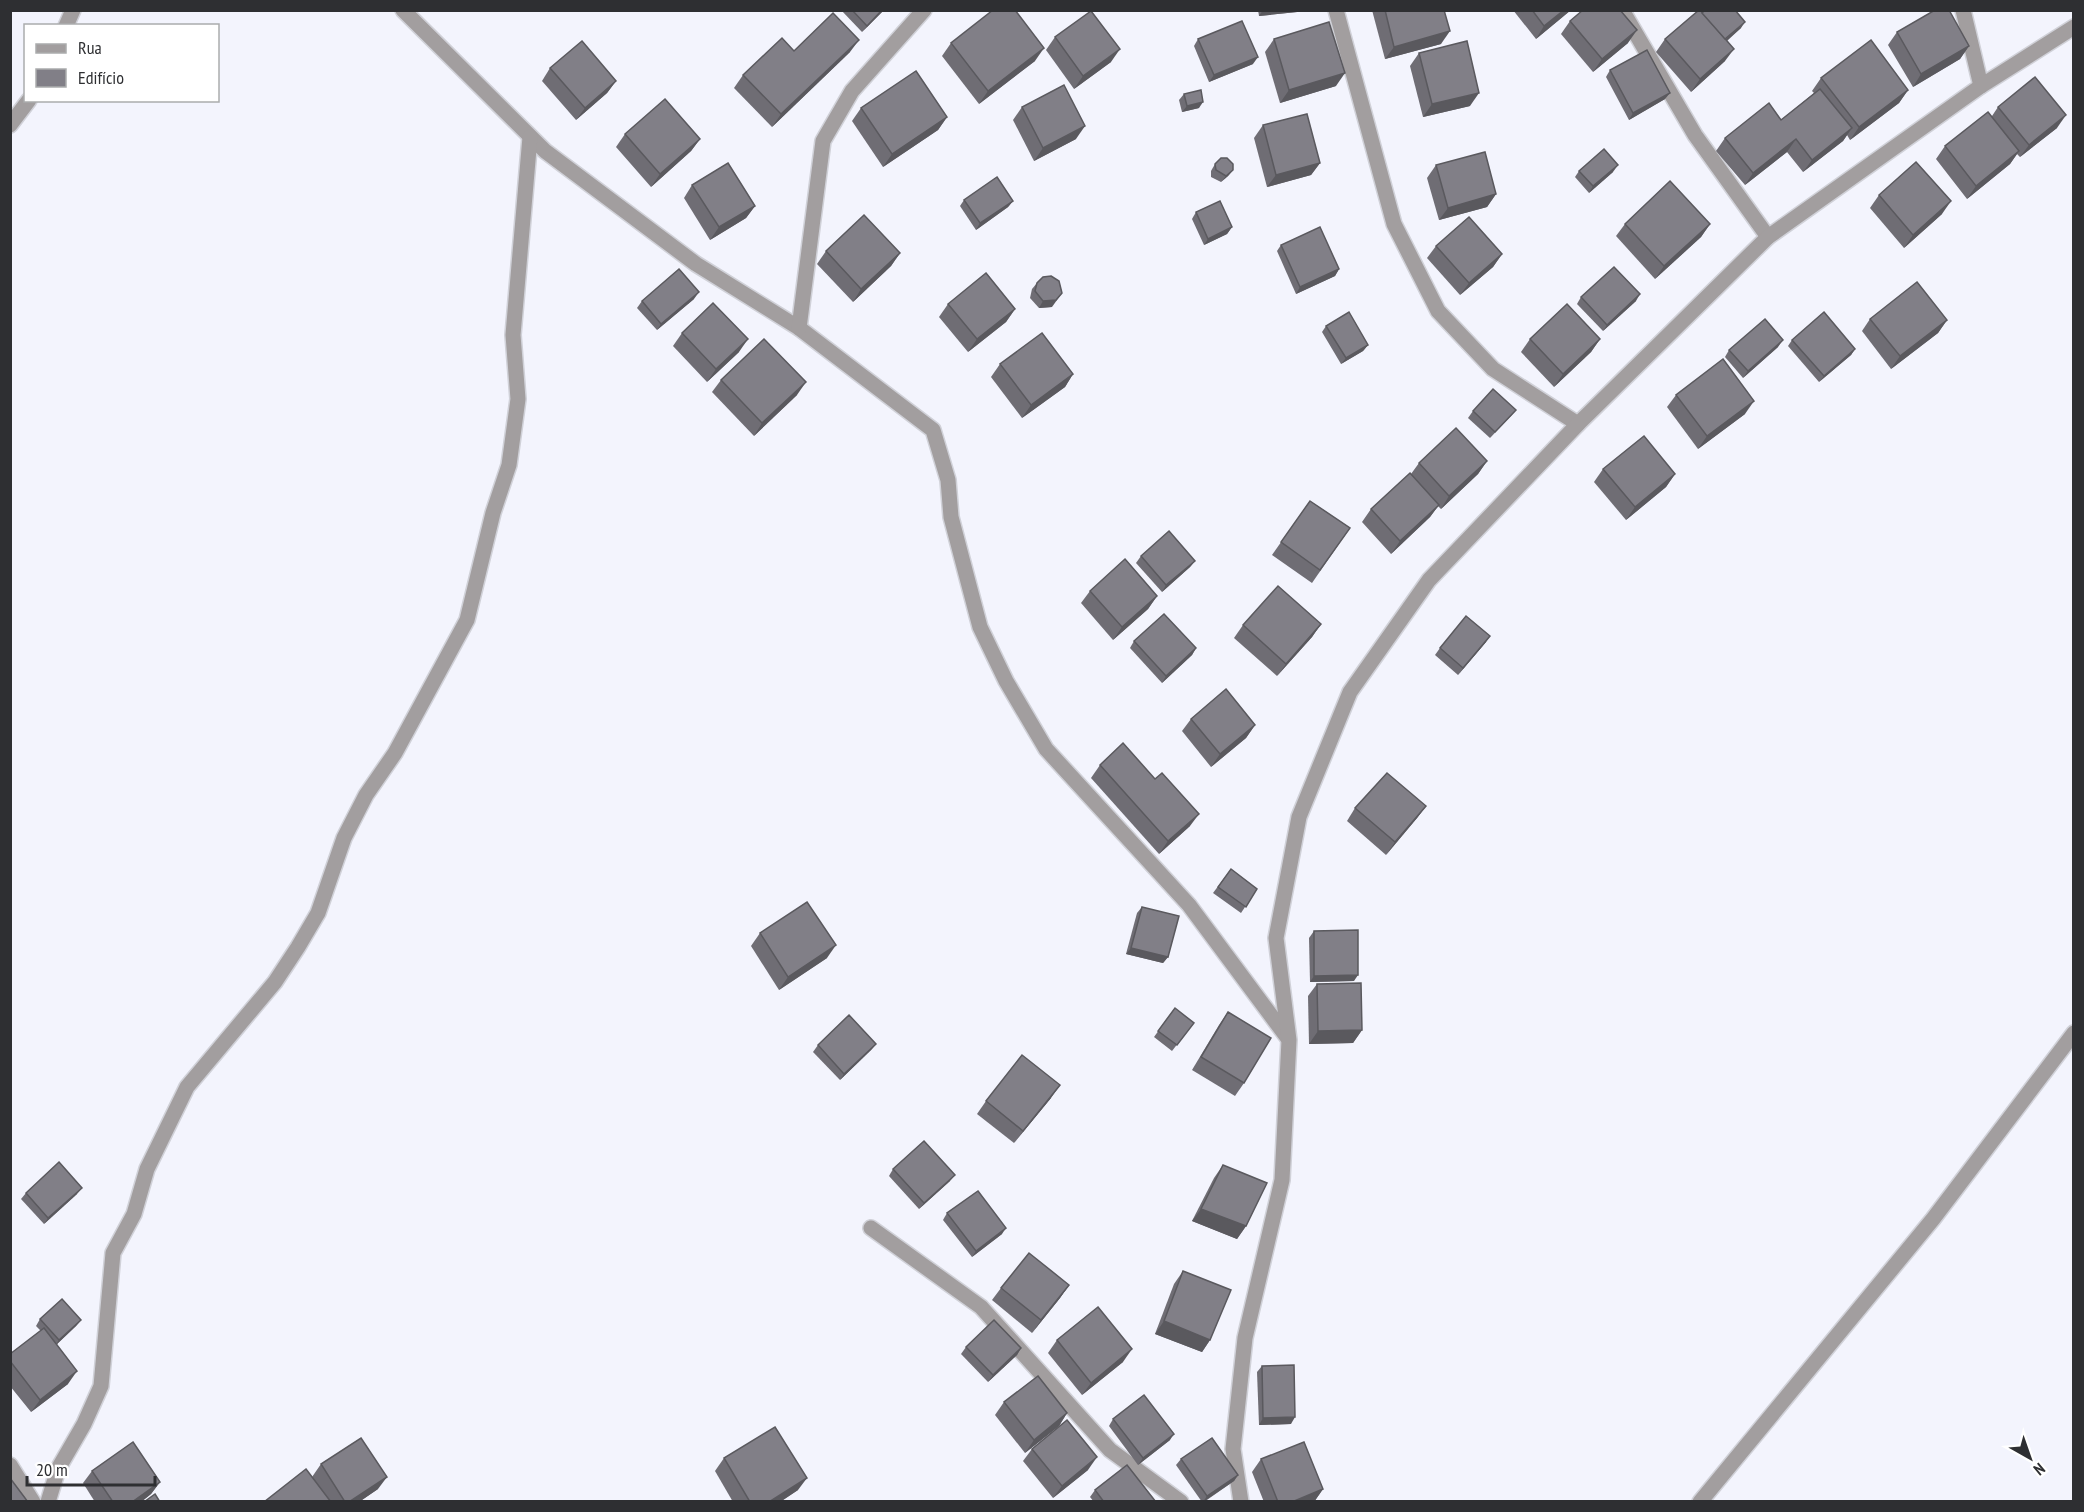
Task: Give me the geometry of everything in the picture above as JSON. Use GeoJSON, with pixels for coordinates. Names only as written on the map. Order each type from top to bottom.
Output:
{"type":"FeatureCollection","features":[{"type":"Feature","properties":{"kind":"street"},"geometry":{"type":"LineString","coordinates":[[67,24],[73,10]]}},
{"type":"Feature","properties":{"kind":"street"},"geometry":{"type":"LineString","coordinates":[[403,10],[545,151],[696,264],[799,328],[933,430],[948,480],[951,517],[980,627],[1006,681],[1046,749],[1189,905],[1289,1040]]}},
{"type":"Feature","properties":{"kind":"street"},"geometry":{"type":"LineString","coordinates":[[799,328],[823,141],[852,91],[924,10]]}},
{"type":"Feature","properties":{"kind":"street"},"geometry":{"type":"LineString","coordinates":[[1336,10],[1394,224],[1438,311],[1493,369],[1578,423]]}},
{"type":"Feature","properties":{"kind":"street"},"geometry":{"type":"LineString","coordinates":[[1622,10],[1695,135],[1768,237]]}},
{"type":"Feature","properties":{"kind":"street"},"geometry":{"type":"LineString","coordinates":[[1963,10],[1981,86]]}},
{"type":"Feature","properties":{"kind":"street"},"geometry":{"type":"LineString","coordinates":[[1241,1502],[1233,1449],[1245,1338],[1282,1180],[1289,1040],[1276,938],[1299,818],[1350,692],[1429,580],[1578,423],[1768,237],[1981,86],[2073,27]]}},
{"type":"Feature","properties":{"kind":"street"},"geometry":{"type":"LineString","coordinates":[[10,125],[27,102]]}},
{"type":"Feature","properties":{"kind":"street"},"geometry":{"type":"LineString","coordinates":[[48,1502],[58,1468],[84,1424],[101,1386],[113,1254],[134,1214],[147,1168],[187,1087],[275,982],[318,913],[344,838],[366,795],[395,753],[467,620],[493,513],[509,465],[518,399],[513,335],[530,137]]}},
{"type":"Feature","properties":{"kind":"street"},"geometry":{"type":"LineString","coordinates":[[1700,1502],[1934,1219],[2073,1033]]}},
{"type":"Feature","properties":{"kind":"street"},"geometry":{"type":"LineString","coordinates":[[871,1228],[981,1307],[1110,1450],[1181,1502]]}},
{"type":"Feature","properties":{"kind":"street"},"geometry":{"type":"LineString","coordinates":[[10,1465],[33,1502]]}},
{"type":"Feature","properties":{"kind":"building"},"geometry":{"type":"Polygon","coordinates":[[[852,10],[882,10],[867,26],[852,10]]]}},
{"type":"Feature","properties":{"kind":"building"},"geometry":{"type":"Polygon","coordinates":[[[993,10],[1015,10],[1044,48],[988,91],[951,43],[993,10]]]}},
{"type":"Feature","properties":{"kind":"building"},"geometry":{"type":"Polygon","coordinates":[[[1385,10],[1444,10],[1450,31],[1394,47],[1385,10]]]}},
{"type":"Feature","properties":{"kind":"building"},"geometry":{"type":"Polygon","coordinates":[[[1532,10],[1564,10],[1544,26],[1532,10]]]}},
{"type":"Feature","properties":{"kind":"building"},"geometry":{"type":"Polygon","coordinates":[[[1583,10],[1620,10],[1637,30],[1602,59],[1570,21],[1583,10]]]}},
{"type":"Feature","properties":{"kind":"building"},"geometry":{"type":"Polygon","coordinates":[[[1699,10],[1734,49],[1700,79],[1665,39],[1699,10]]]}},
{"type":"Feature","properties":{"kind":"building"},"geometry":{"type":"Polygon","coordinates":[[[1705,10],[1735,10],[1745,22],[1725,39],[1702,13],[1705,10]]]}},
{"type":"Feature","properties":{"kind":"building"},"geometry":{"type":"Polygon","coordinates":[[[1935,10],[1949,10],[1969,46],[1921,74],[1897,32],[1935,10]]]}},
{"type":"Feature","properties":{"kind":"building"},"geometry":{"type":"Polygon","coordinates":[[[1091,11],[1120,49],[1083,76],[1055,37],[1091,11]]]}},
{"type":"Feature","properties":{"kind":"building"},"geometry":{"type":"Polygon","coordinates":[[[833,13],[859,40],[781,114],[743,75],[782,38],[794,51],[833,13]]]}},
{"type":"Feature","properties":{"kind":"building"},"geometry":{"type":"Polygon","coordinates":[[[1242,21],[1258,57],[1214,75],[1198,39],[1242,21]]]}},
{"type":"Feature","properties":{"kind":"building"},"geometry":{"type":"Polygon","coordinates":[[[1329,22],[1345,73],[1289,90],[1274,39],[1329,22]]]}},
{"type":"Feature","properties":{"kind":"building"},"geometry":{"type":"Polygon","coordinates":[[[1871,40],[1908,90],[1859,127],[1821,78],[1871,40]]]}},
{"type":"Feature","properties":{"kind":"building"},"geometry":{"type":"Polygon","coordinates":[[[582,41],[616,81],[585,108],[550,68],[582,41]]]}},
{"type":"Feature","properties":{"kind":"building"},"geometry":{"type":"Polygon","coordinates":[[[1467,41],[1479,93],[1432,104],[1419,53],[1467,41]]]}},
{"type":"Feature","properties":{"kind":"building"},"geometry":{"type":"Polygon","coordinates":[[[1647,50],[1670,93],[1633,113],[1610,70],[1647,50]]]}},
{"type":"Feature","properties":{"kind":"building"},"geometry":{"type":"Polygon","coordinates":[[[916,71],[947,117],[892,154],[861,108],[916,71]]]}},
{"type":"Feature","properties":{"kind":"building"},"geometry":{"type":"Polygon","coordinates":[[[2035,77],[2066,115],[2029,145],[1998,107],[2035,77]]]}},
{"type":"Feature","properties":{"kind":"building"},"geometry":{"type":"Polygon","coordinates":[[[1064,85],[1085,126],[1043,148],[1022,107],[1064,85]]]}},
{"type":"Feature","properties":{"kind":"building"},"geometry":{"type":"Polygon","coordinates":[[[1820,89],[1852,128],[1812,160],[1796,139],[1753,173],[1725,138],[1769,103],[1781,120],[1820,89]]]}},
{"type":"Feature","properties":{"kind":"building"},"geometry":{"type":"Polygon","coordinates":[[[1201,90],[1203,102],[1187,106],[1184,94],[1201,90]]]}},
{"type":"Feature","properties":{"kind":"building"},"geometry":{"type":"Polygon","coordinates":[[[665,99],[700,139],[660,174],[625,134],[665,99]]]}},
{"type":"Feature","properties":{"kind":"building"},"geometry":{"type":"Polygon","coordinates":[[[1988,112],[2019,151],[1976,186],[1945,146],[1988,112]]]}},
{"type":"Feature","properties":{"kind":"building"},"geometry":{"type":"Polygon","coordinates":[[[1307,114],[1320,163],[1276,175],[1263,125],[1307,114]]]}},
{"type":"Feature","properties":{"kind":"building"},"geometry":{"type":"Polygon","coordinates":[[[1604,149],[1618,165],[1593,186],[1579,171],[1604,149]]]}},
{"type":"Feature","properties":{"kind":"building"},"geometry":{"type":"Polygon","coordinates":[[[1485,152],[1496,194],[1448,208],[1436,165],[1485,152]]]}},
{"type":"Feature","properties":{"kind":"building"},"geometry":{"type":"Polygon","coordinates":[[[1221,158],[1227,158],[1233,164],[1233,170],[1226,176],[1216,170],[1215,164],[1221,158]]]}},
{"type":"Feature","properties":{"kind":"building"},"geometry":{"type":"Polygon","coordinates":[[[1916,162],[1951,201],[1913,235],[1879,195],[1916,162]]]}},
{"type":"Feature","properties":{"kind":"building"},"geometry":{"type":"Polygon","coordinates":[[[728,163],[755,206],[719,227],[692,185],[728,163]]]}},
{"type":"Feature","properties":{"kind":"building"},"geometry":{"type":"Polygon","coordinates":[[[997,177],[1013,201],[980,223],[964,200],[997,177]]]}},
{"type":"Feature","properties":{"kind":"building"},"geometry":{"type":"Polygon","coordinates":[[[1670,181],[1710,224],[1664,266],[1625,224],[1670,181]]]}},
{"type":"Feature","properties":{"kind":"building"},"geometry":{"type":"Polygon","coordinates":[[[1220,201],[1232,227],[1208,239],[1196,212],[1220,201]]]}},
{"type":"Feature","properties":{"kind":"building"},"geometry":{"type":"Polygon","coordinates":[[[864,215],[900,253],[861,289],[826,251],[864,215]]]}},
{"type":"Feature","properties":{"kind":"building"},"geometry":{"type":"Polygon","coordinates":[[[1469,217],[1502,254],[1469,283],[1436,246],[1469,217]]]}},
{"type":"Feature","properties":{"kind":"building"},"geometry":{"type":"Polygon","coordinates":[[[1320,227],[1339,269],[1300,287],[1281,245],[1320,227]]]}},
{"type":"Feature","properties":{"kind":"building"},"geometry":{"type":"Polygon","coordinates":[[[1614,267],[1640,294],[1607,325],[1581,297],[1614,267]]]}},
{"type":"Feature","properties":{"kind":"building"},"geometry":{"type":"Polygon","coordinates":[[[679,269],[699,292],[661,324],[642,301],[679,269]]]}},
{"type":"Feature","properties":{"kind":"building"},"geometry":{"type":"Polygon","coordinates":[[[986,273],[1015,309],[977,339],[948,304],[986,273]]]}},
{"type":"Feature","properties":{"kind":"building"},"geometry":{"type":"Polygon","coordinates":[[[1051,276],[1059,281],[1062,293],[1056,300],[1043,301],[1035,291],[1037,283],[1043,277],[1051,276]]]}},
{"type":"Feature","properties":{"kind":"building"},"geometry":{"type":"Polygon","coordinates":[[[1917,282],[1947,320],[1900,356],[1870,319],[1917,282]]]}},
{"type":"Feature","properties":{"kind":"building"},"geometry":{"type":"Polygon","coordinates":[[[713,303],[748,339],[716,369],[682,333],[713,303]]]}},
{"type":"Feature","properties":{"kind":"building"},"geometry":{"type":"Polygon","coordinates":[[[1567,304],[1600,339],[1563,374],[1530,339],[1567,304]]]}},
{"type":"Feature","properties":{"kind":"building"},"geometry":{"type":"Polygon","coordinates":[[[1349,312],[1368,345],[1346,358],[1326,326],[1349,312]]]}},
{"type":"Feature","properties":{"kind":"building"},"geometry":{"type":"Polygon","coordinates":[[[1824,312],[1855,349],[1824,376],[1792,340],[1824,312]]]}},
{"type":"Feature","properties":{"kind":"building"},"geometry":{"type":"Polygon","coordinates":[[[1765,319],[1783,340],[1748,371],[1729,350],[1765,319]]]}},
{"type":"Feature","properties":{"kind":"building"},"geometry":{"type":"Polygon","coordinates":[[[1042,333],[1073,374],[1031,405],[1000,364],[1042,333]]]}},
{"type":"Feature","properties":{"kind":"building"},"geometry":{"type":"Polygon","coordinates":[[[764,339],[806,382],[762,423],[721,380],[764,339]]]}},
{"type":"Feature","properties":{"kind":"building"},"geometry":{"type":"Polygon","coordinates":[[[1723,359],[1754,401],[1707,436],[1676,395],[1723,359]]]}},
{"type":"Feature","properties":{"kind":"building"},"geometry":{"type":"Polygon","coordinates":[[[1493,389],[1516,410],[1495,432],[1473,411],[1493,389]]]}},
{"type":"Feature","properties":{"kind":"building"},"geometry":{"type":"Polygon","coordinates":[[[1456,428],[1487,461],[1449,496],[1419,463],[1456,428]]]}},
{"type":"Feature","properties":{"kind":"building"},"geometry":{"type":"Polygon","coordinates":[[[1644,436],[1675,474],[1635,507],[1603,469],[1644,436]]]}},
{"type":"Feature","properties":{"kind":"building"},"geometry":{"type":"Polygon","coordinates":[[[1410,473],[1439,505],[1400,541],[1371,509],[1410,473]]]}},
{"type":"Feature","properties":{"kind":"building"},"geometry":{"type":"Polygon","coordinates":[[[1310,501],[1350,528],[1320,570],[1281,542],[1310,501]]]}},
{"type":"Feature","properties":{"kind":"building"},"geometry":{"type":"Polygon","coordinates":[[[1169,531],[1195,561],[1166,585],[1141,556],[1169,531]]]}},
{"type":"Feature","properties":{"kind":"building"},"geometry":{"type":"Polygon","coordinates":[[[1125,559],[1157,596],[1122,627],[1090,591],[1125,559]]]}},
{"type":"Feature","properties":{"kind":"building"},"geometry":{"type":"Polygon","coordinates":[[[1278,586],[1321,624],[1286,664],[1243,625],[1278,586]]]}},
{"type":"Feature","properties":{"kind":"building"},"geometry":{"type":"Polygon","coordinates":[[[1164,614],[1196,648],[1166,676],[1134,641],[1164,614]]]}},
{"type":"Feature","properties":{"kind":"building"},"geometry":{"type":"Polygon","coordinates":[[[1466,616],[1490,636],[1463,668],[1440,648],[1466,616]]]}},
{"type":"Feature","properties":{"kind":"building"},"geometry":{"type":"Polygon","coordinates":[[[1226,689],[1255,725],[1220,754],[1191,719],[1226,689]]]}},
{"type":"Feature","properties":{"kind":"building"},"geometry":{"type":"Polygon","coordinates":[[[1123,743],[1155,779],[1162,773],[1199,814],[1168,841],[1100,765],[1123,743]]]}},
{"type":"Feature","properties":{"kind":"building"},"geometry":{"type":"Polygon","coordinates":[[[1387,773],[1426,806],[1395,842],[1355,808],[1387,773]]]}},
{"type":"Feature","properties":{"kind":"building"},"geometry":{"type":"Polygon","coordinates":[[[1231,869],[1257,889],[1246,907],[1218,887],[1231,869]]]}},
{"type":"Feature","properties":{"kind":"building"},"geometry":{"type":"Polygon","coordinates":[[[807,902],[836,945],[788,977],[760,933],[807,902]]]}},
{"type":"Feature","properties":{"kind":"building"},"geometry":{"type":"Polygon","coordinates":[[[1142,907],[1179,916],[1168,957],[1131,948],[1142,907]]]}},
{"type":"Feature","properties":{"kind":"building"},"geometry":{"type":"Polygon","coordinates":[[[1358,930],[1358,975],[1314,976],[1314,931],[1358,930]]]}},
{"type":"Feature","properties":{"kind":"building"},"geometry":{"type":"Polygon","coordinates":[[[1361,983],[1362,1030],[1318,1031],[1317,984],[1361,983]]]}},
{"type":"Feature","properties":{"kind":"building"},"geometry":{"type":"Polygon","coordinates":[[[1175,1008],[1194,1023],[1177,1045],[1158,1031],[1175,1008]]]}},
{"type":"Feature","properties":{"kind":"building"},"geometry":{"type":"Polygon","coordinates":[[[1228,1012],[1271,1038],[1244,1083],[1201,1057],[1228,1012]]]}},
{"type":"Feature","properties":{"kind":"building"},"geometry":{"type":"Polygon","coordinates":[[[849,1015],[876,1044],[844,1074],[818,1045],[849,1015]]]}},
{"type":"Feature","properties":{"kind":"building"},"geometry":{"type":"Polygon","coordinates":[[[1022,1055],[1060,1085],[1023,1131],[986,1101],[1022,1055]]]}},
{"type":"Feature","properties":{"kind":"building"},"geometry":{"type":"Polygon","coordinates":[[[924,1141],[955,1175],[924,1203],[893,1169],[924,1141]]]}},
{"type":"Feature","properties":{"kind":"building"},"geometry":{"type":"Polygon","coordinates":[[[59,1162],[82,1188],[48,1218],[26,1193],[59,1162]]]}},
{"type":"Feature","properties":{"kind":"building"},"geometry":{"type":"Polygon","coordinates":[[[1223,1165],[1267,1183],[1246,1226],[1201,1209],[1223,1165]]]}},
{"type":"Feature","properties":{"kind":"building"},"geometry":{"type":"Polygon","coordinates":[[[978,1191],[1006,1228],[976,1251],[947,1213],[978,1191]]]}},
{"type":"Feature","properties":{"kind":"building"},"geometry":{"type":"Polygon","coordinates":[[[1029,1253],[1069,1285],[1041,1320],[1001,1288],[1029,1253]]]}},
{"type":"Feature","properties":{"kind":"building"},"geometry":{"type":"Polygon","coordinates":[[[1183,1271],[1231,1290],[1210,1340],[1164,1321],[1183,1271]]]}},
{"type":"Feature","properties":{"kind":"building"},"geometry":{"type":"Polygon","coordinates":[[[62,1299],[81,1320],[59,1340],[40,1319],[62,1299]]]}},
{"type":"Feature","properties":{"kind":"building"},"geometry":{"type":"Polygon","coordinates":[[[1098,1307],[1132,1349],[1091,1383],[1057,1340],[1098,1307]]]}},
{"type":"Feature","properties":{"kind":"building"},"geometry":{"type":"Polygon","coordinates":[[[994,1320],[1021,1348],[993,1375],[966,1347],[994,1320]]]}},
{"type":"Feature","properties":{"kind":"building"},"geometry":{"type":"Polygon","coordinates":[[[44,1328],[77,1371],[40,1400],[10,1361],[10,1354],[44,1328]]]}},
{"type":"Feature","properties":{"kind":"building"},"geometry":{"type":"Polygon","coordinates":[[[1294,1365],[1295,1417],[1263,1418],[1262,1366],[1294,1365]]]}},
{"type":"Feature","properties":{"kind":"building"},"geometry":{"type":"Polygon","coordinates":[[[1038,1376],[1067,1413],[1034,1440],[1004,1402],[1038,1376]]]}},
{"type":"Feature","properties":{"kind":"building"},"geometry":{"type":"Polygon","coordinates":[[[1144,1395],[1174,1434],[1143,1458],[1113,1419],[1144,1395]]]}},
{"type":"Feature","properties":{"kind":"building"},"geometry":{"type":"Polygon","coordinates":[[[1067,1420],[1097,1457],[1062,1486],[1032,1449],[1067,1420]]]}},
{"type":"Feature","properties":{"kind":"building"},"geometry":{"type":"Polygon","coordinates":[[[775,1427],[807,1478],[769,1502],[750,1502],[724,1458],[775,1427]]]}},
{"type":"Feature","properties":{"kind":"building"},"geometry":{"type":"Polygon","coordinates":[[[361,1438],[387,1477],[349,1502],[345,1502],[321,1464],[361,1438]]]}},
{"type":"Feature","properties":{"kind":"building"},"geometry":{"type":"Polygon","coordinates":[[[1212,1438],[1238,1475],[1207,1496],[1181,1459],[1212,1438]]]}},
{"type":"Feature","properties":{"kind":"building"},"geometry":{"type":"Polygon","coordinates":[[[133,1442],[160,1482],[132,1502],[113,1502],[92,1471],[133,1442]]]}},
{"type":"Feature","properties":{"kind":"building"},"geometry":{"type":"Polygon","coordinates":[[[1304,1442],[1323,1489],[1292,1502],[1278,1502],[1261,1459],[1304,1442]]]}},
{"type":"Feature","properties":{"kind":"building"},"geometry":{"type":"Polygon","coordinates":[[[1127,1465],[1156,1502],[1104,1502],[1095,1490],[1127,1465]]]}},
{"type":"Feature","properties":{"kind":"building"},"geometry":{"type":"Polygon","coordinates":[[[306,1469],[331,1502],[264,1502],[306,1469]]]}},
{"type":"Feature","properties":{"kind":"building"},"geometry":{"type":"Polygon","coordinates":[[[10,1478],[28,1502],[10,1502],[10,1478]]]}},
{"type":"Feature","properties":{"kind":"building"},"geometry":{"type":"Polygon","coordinates":[[[155,1494],[160,1502],[144,1502],[155,1494]]]}}]}
